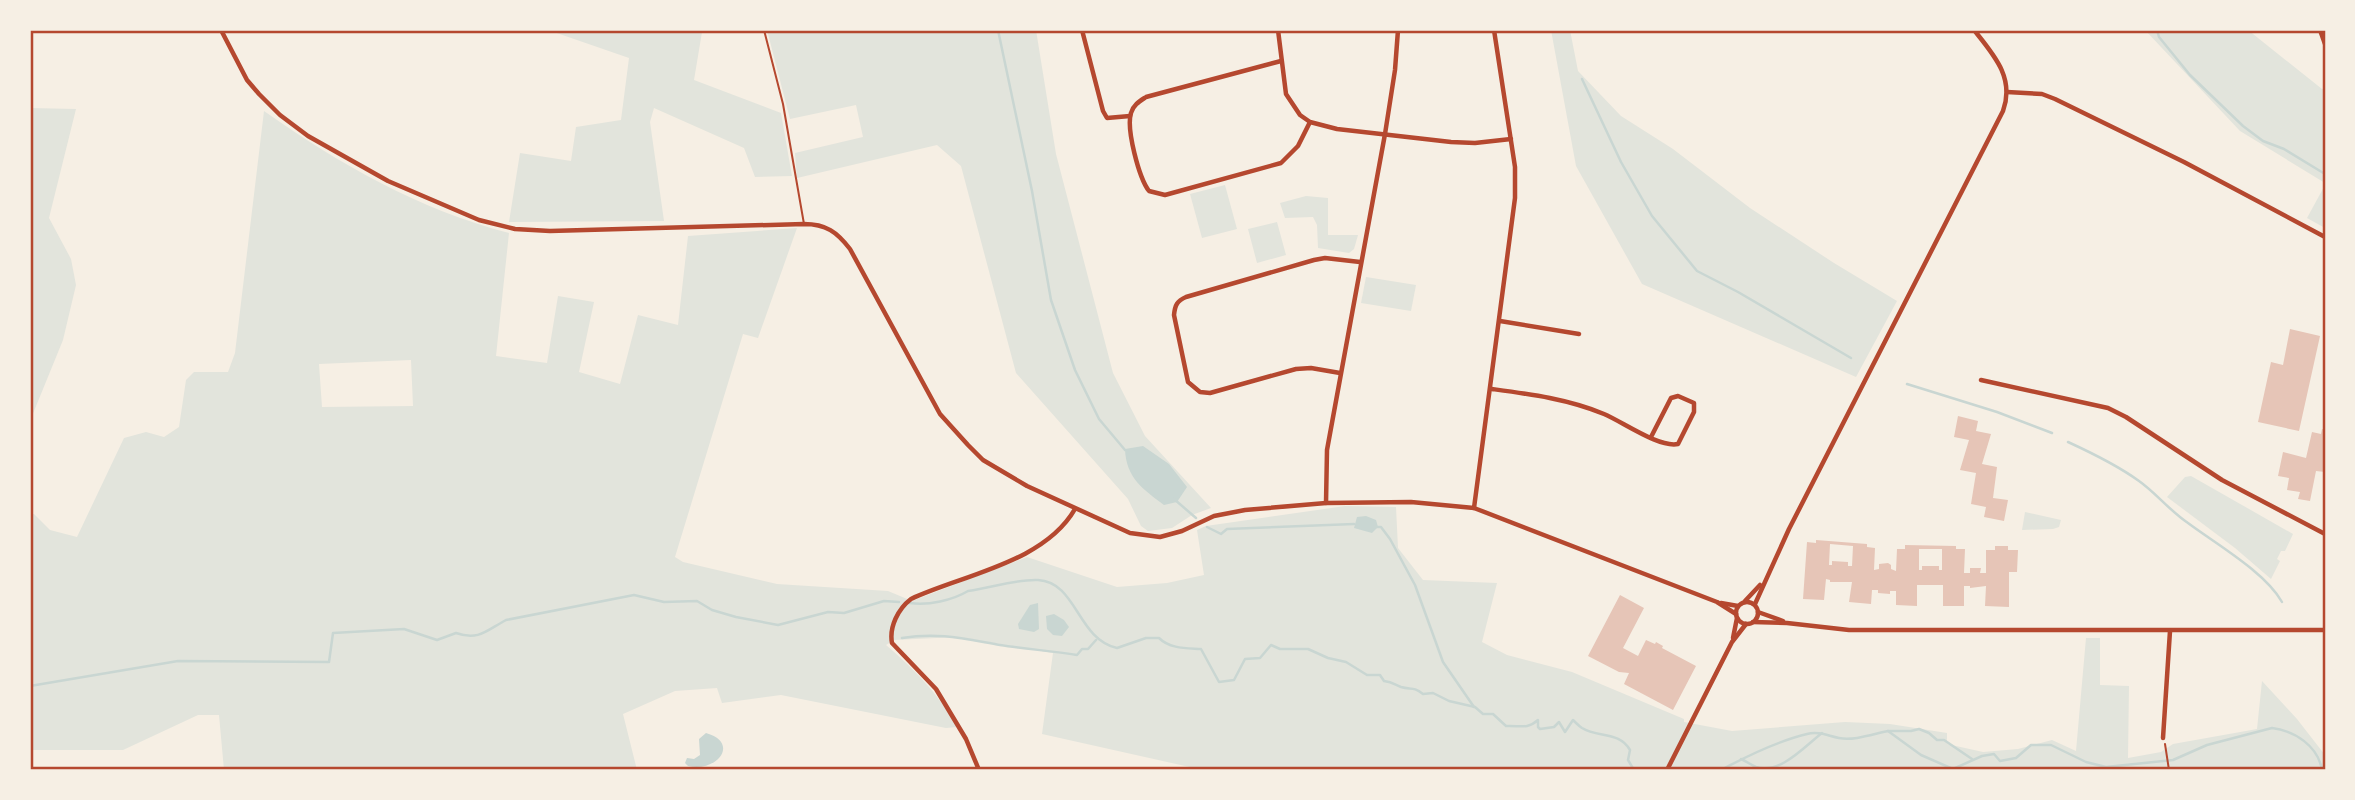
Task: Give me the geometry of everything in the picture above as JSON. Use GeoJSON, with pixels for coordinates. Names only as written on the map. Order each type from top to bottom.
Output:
{"type":"FeatureCollection","features":[{"type":"Feature","properties":{"kind":"street"},"geometry":{"type":"LineString","coordinates":[[221,30],[247,80],[287,121],[340,155],[388,181],[480,220],[515,229],[550,231],[804,224],[820,225],[833,230],[850,249],[940,414],[962,440],[983,460],[1002,472],[1130,533],[1155,537],[1170,535],[1214,516],[1245,510],[1326,503],[1411,502],[1474,508],[1717,603],[1746,624]]}},
{"type":"Feature","properties":{"kind":"street"},"geometry":{"type":"LineString","coordinates":[[1082,30],[1107,118],[1113,120],[1130,116]]}},
{"type":"Feature","properties":{"kind":"street"},"geometry":{"type":"LineString","coordinates":[[1278,30],[1286,94],[1300,115],[1310,122],[1336,129],[1451,142],[1475,143],[1511,139]]}},
{"type":"Feature","properties":{"kind":"street"},"geometry":{"type":"LineString","coordinates":[[1326,503],[1327,450],[1385,134],[1398,30]]}},
{"type":"Feature","properties":{"kind":"street"},"geometry":{"type":"LineString","coordinates":[[1474,508],[1492,388],[1515,198],[1515,167],[1494,30]]}},
{"type":"Feature","properties":{"kind":"street"},"geometry":{"type":"LineString","coordinates":[[1787,623],[1759,612],[1755,604],[1763,582],[2006,104],[2007,92],[2002,66],[1975,30]]}},
{"type":"Feature","properties":{"kind":"street"},"geometry":{"type":"LineString","coordinates":[[2320,30],[2325,44]]}},
{"type":"Feature","properties":{"kind":"street"},"geometry":{"type":"LineString","coordinates":[[1281,61],[1146,97],[1138,102],[1130,116],[1130,127],[1142,181],[1149,191],[1165,195],[1281,163],[1298,146],[1310,122]]}},
{"type":"Feature","properties":{"kind":"street"},"geometry":{"type":"LineString","coordinates":[[2007,92],[2042,94],[2055,99],[2184,162],[2325,237]]}},
{"type":"Feature","properties":{"kind":"street"},"geometry":{"type":"LineString","coordinates":[[1340,373],[1311,368],[1296,369],[1210,393],[1200,392],[1188,382],[1174,315],[1175,307],[1178,301],[1186,297],[1314,260],[1325,258],[1360,262]]}},
{"type":"Feature","properties":{"kind":"street"},"geometry":{"type":"LineString","coordinates":[[1500,321],[1579,334]]}},
{"type":"Feature","properties":{"kind":"street"},"geometry":{"type":"LineString","coordinates":[[1981,380],[2108,408],[2249,496],[2325,534]]}},
{"type":"Feature","properties":{"kind":"street"},"geometry":{"type":"LineString","coordinates":[[1492,388],[1549,397],[1590,409],[1669,446],[1678,444],[1695,412],[1694,403],[1678,396],[1671,398],[1651,437]]}},
{"type":"Feature","properties":{"kind":"street"},"geometry":{"type":"LineString","coordinates":[[979,770],[960,729],[936,689],[892,643],[890,636],[895,620],[904,604],[911,599],[976,575],[1035,547],[1061,527],[1075,509]]}},
{"type":"Feature","properties":{"kind":"street"},"geometry":{"type":"LineString","coordinates":[[1717,603],[1738,606],[1763,582]]}},
{"type":"Feature","properties":{"kind":"street"},"geometry":{"type":"LineString","coordinates":[[1744,602],[1755,604]]}},
{"type":"Feature","properties":{"kind":"street"},"geometry":{"type":"LineString","coordinates":[[1732,642],[1738,606]]}},
{"type":"Feature","properties":{"kind":"street"},"geometry":{"type":"LineString","coordinates":[[1753,622],[1759,612]]}},
{"type":"Feature","properties":{"kind":"street"},"geometry":{"type":"LineString","coordinates":[[1667,770],[1732,642],[1746,624],[1753,622],[1849,630],[2325,630]]}},
{"type":"Feature","properties":{"kind":"street"},"geometry":{"type":"LineString","coordinates":[[2164,738],[2170,630]]}},
{"type":"Feature","properties":{"kind":"lane"},"geometry":{"type":"LineString","coordinates":[[764,30],[783,104],[804,224]]}},
{"type":"Feature","properties":{"kind":"path"},"geometry":{"type":"LineString","coordinates":[[2164,738],[2169,770]]}},
{"type":"Feature","properties":{"kind":"shaded area"},"geometry":{"type":"Polygon","coordinates":[[[548,30],[739,30],[702,32],[694,80],[781,113],[792,176],[755,177],[744,148],[654,108],[650,122],[664,221],[509,222],[520,153],[571,161],[576,127],[621,120],[629,58],[548,30]]]}},
{"type":"Feature","properties":{"kind":"shaded area"},"geometry":{"type":"Polygon","coordinates":[[[767,30],[1036,30],[1056,154],[1113,373],[1145,436],[1211,508],[1192,515],[1172,528],[1148,531],[1141,526],[1128,499],[1016,373],[961,166],[937,145],[797,178],[795,153],[863,137],[856,105],[790,119],[767,30]]]}},
{"type":"Feature","properties":{"kind":"shaded area"},"geometry":{"type":"Polygon","coordinates":[[[1551,30],[1570,30],[1578,71],[1621,116],[1673,149],[1750,208],[1897,301],[1856,377],[1642,284],[1576,166],[1551,30]]]}},
{"type":"Feature","properties":{"kind":"shaded area"},"geometry":{"type":"Polygon","coordinates":[[[2145,30],[2248,30],[2322,89],[2325,88],[2325,183],[2240,131],[2145,30]]]}},
{"type":"Feature","properties":{"kind":"shaded area"},"geometry":{"type":"Polygon","coordinates":[[[30,108],[76,109],[49,218],[71,259],[76,285],[63,340],[32,416],[30,430],[30,108]]]}},
{"type":"Feature","properties":{"kind":"shaded area"},"geometry":{"type":"Polygon","coordinates":[[[264,111],[321,149],[381,183],[444,212],[509,233],[496,356],[547,363],[558,296],[594,302],[579,372],[620,384],[638,315],[678,325],[688,236],[797,228],[758,338],[743,334],[675,557],[683,562],[777,584],[888,591],[912,601],[1027,557],[1117,587],[1167,583],[1204,575],[1197,530],[1206,526],[1345,506],[1396,507],[1398,548],[1423,580],[1497,583],[1482,642],[1507,655],[1572,672],[1684,719],[1684,722],[1732,731],[1845,722],[1890,724],[1947,733],[1947,744],[1983,752],[2018,749],[2052,740],[2076,751],[2086,638],[2100,638],[2100,685],[2129,686],[2128,758],[2161,752],[2173,744],[2257,729],[2262,681],[2325,755],[2325,770],[1203,770],[1042,734],[1053,653],[958,637],[894,640],[886,645],[925,683],[957,727],[946,728],[781,695],[722,703],[717,688],[675,691],[623,714],[637,770],[224,770],[219,715],[198,715],[123,750],[30,750],[30,514],[34,514],[50,530],[77,537],[124,438],[146,432],[164,437],[179,427],[186,380],[194,372],[228,372],[235,353],[264,111]],[[411,360],[319,364],[322,407],[413,406],[411,360]]]}},
{"type":"Feature","properties":{"kind":"shaded area"},"geometry":{"type":"Polygon","coordinates":[[[1225,185],[1237,229],[1202,238],[1190,194],[1225,185]]]}},
{"type":"Feature","properties":{"kind":"shaded area"},"geometry":{"type":"Polygon","coordinates":[[[2325,185],[2325,228],[2307,218],[2325,185]]]}},
{"type":"Feature","properties":{"kind":"shaded area"},"geometry":{"type":"Polygon","coordinates":[[[1306,196],[1328,198],[1328,235],[1358,235],[1354,249],[1349,253],[1318,248],[1317,225],[1313,217],[1285,218],[1280,203],[1306,196]]]}},
{"type":"Feature","properties":{"kind":"shaded area"},"geometry":{"type":"Polygon","coordinates":[[[1277,222],[1286,255],[1257,263],[1248,229],[1277,222]]]}},
{"type":"Feature","properties":{"kind":"shaded area"},"geometry":{"type":"Polygon","coordinates":[[[1366,277],[1416,285],[1411,311],[1361,303],[1366,277]]]}},
{"type":"Feature","properties":{"kind":"shaded area"},"geometry":{"type":"Polygon","coordinates":[[[1143,446],[1169,464],[1187,487],[1177,502],[1164,505],[1132,475],[1125,449],[1143,446]]]}},
{"type":"Feature","properties":{"kind":"shaded area"},"geometry":{"type":"Polygon","coordinates":[[[2191,476],[2293,534],[2285,551],[2281,551],[2277,559],[2280,561],[2271,579],[2167,497],[2185,477],[2191,476]]]}},
{"type":"Feature","properties":{"kind":"shaded area"},"geometry":{"type":"Polygon","coordinates":[[[2025,512],[2061,520],[2059,527],[2022,530],[2025,512]]]}},
{"type":"Feature","properties":{"kind":"shaded area"},"geometry":{"type":"Polygon","coordinates":[[[1366,516],[1376,520],[1378,527],[1372,533],[1354,528],[1357,517],[1366,516]]]}},
{"type":"Feature","properties":{"kind":"shaded area"},"geometry":{"type":"Polygon","coordinates":[[[1038,603],[1039,629],[1034,632],[1019,629],[1018,624],[1030,605],[1038,603]]]}},
{"type":"Feature","properties":{"kind":"shaded area"},"geometry":{"type":"Polygon","coordinates":[[[1054,614],[1069,627],[1062,636],[1053,635],[1047,629],[1046,616],[1054,614]]]}},
{"type":"Feature","properties":{"kind":"shaded area"},"geometry":{"type":"Polygon","coordinates":[[[706,733],[722,743],[721,756],[708,765],[688,766],[685,763],[687,758],[694,759],[700,755],[699,739],[706,733]]]}},
{"type":"Feature","properties":{"kind":"building"},"geometry":{"type":"Polygon","coordinates":[[[2290,329],[2320,336],[2299,431],[2258,422],[2271,362],[2283,365],[2290,329]]]}},
{"type":"Feature","properties":{"kind":"building"},"geometry":{"type":"Polygon","coordinates":[[[1958,416],[1978,421],[1976,431],[1991,434],[1982,464],[1997,467],[1993,498],[2008,500],[2004,521],[1984,517],[1986,507],[1971,504],[1976,473],[1960,470],[1969,440],[1954,437],[1958,416]]]}},
{"type":"Feature","properties":{"kind":"building"},"geometry":{"type":"Polygon","coordinates":[[[2322,429],[2325,430],[2325,472],[2316,471],[2310,501],[2298,499],[2300,492],[2287,490],[2289,478],[2278,476],[2283,452],[2306,458],[2312,432],[2321,434],[2322,429]]]}},
{"type":"Feature","properties":{"kind":"building"},"geometry":{"type":"Polygon","coordinates":[[[1816,540],[1867,544],[1867,547],[1875,548],[1874,570],[1879,569],[1879,564],[1888,563],[1891,569],[1896,571],[1897,549],[1905,549],[1905,545],[1956,546],[1956,549],[1965,549],[1964,573],[1970,573],[1970,568],[1981,568],[1980,573],[1986,573],[1986,550],[1995,550],[1995,546],[2008,546],[2008,550],[2018,550],[2017,572],[2009,572],[2009,607],[1985,606],[1986,586],[1964,586],[1964,606],[1943,606],[1943,585],[1917,585],[1917,606],[1896,605],[1896,591],[1890,591],[1890,594],[1872,590],[1871,604],[1849,602],[1852,582],[1830,582],[1826,579],[1824,600],[1803,599],[1807,542],[1816,543],[1816,540]],[[1830,544],[1829,565],[1832,565],[1832,561],[1848,562],[1848,566],[1852,566],[1853,546],[1830,544]],[[1919,549],[1919,570],[1922,570],[1922,566],[1939,566],[1939,570],[1942,570],[1942,549],[1919,549]]]}},
{"type":"Feature","properties":{"kind":"building"},"geometry":{"type":"Polygon","coordinates":[[[1620,595],[1644,608],[1623,648],[1638,656],[1646,640],[1655,644],[1656,642],[1696,666],[1673,710],[1624,684],[1629,673],[1619,672],[1588,656],[1620,595]]]}},
{"type":"Feature","properties":{"kind":"waterway"},"geometry":{"type":"LineString","coordinates":[[998,30],[1032,191],[1051,300],[1075,370],[1099,419],[1125,450]]}},
{"type":"Feature","properties":{"kind":"waterway"},"geometry":{"type":"LineString","coordinates":[[2157,30],[2159,37],[2190,75],[2243,126],[2263,141],[2284,149],[2325,174]]}},
{"type":"Feature","properties":{"kind":"waterway"},"geometry":{"type":"LineString","coordinates":[[1582,79],[1621,162],[1652,216],[1697,271],[1851,358]]}},
{"type":"Feature","properties":{"kind":"waterway"},"geometry":{"type":"LineString","coordinates":[[1907,384],[1997,412],[2052,433]]}},
{"type":"Feature","properties":{"kind":"waterway"},"geometry":{"type":"LineString","coordinates":[[2068,442],[2139,481],[2181,518],[2252,569],[2282,602]]}},
{"type":"Feature","properties":{"kind":"waterway"},"geometry":{"type":"LineString","coordinates":[[1174,499],[1196,518]]}},
{"type":"Feature","properties":{"kind":"waterway"},"geometry":{"type":"LineString","coordinates":[[1207,527],[1221,534],[1227,529],[1354,524]]}},
{"type":"Feature","properties":{"kind":"waterway"},"geometry":{"type":"LineString","coordinates":[[1374,527],[1381,527],[1390,539],[1415,585],[1443,662],[1474,707]]}},
{"type":"Feature","properties":{"kind":"waterway"},"geometry":{"type":"LineString","coordinates":[[910,603],[940,602],[968,591],[1038,580],[1051,583],[1061,590],[1093,634],[1104,643],[1117,648],[1146,638],[1159,638],[1173,646],[1201,649],[1219,682],[1234,680],[1245,659],[1260,658],[1271,645],[1280,649],[1308,649],[1346,662],[1367,675],[1380,675],[1384,681],[1401,687],[1423,694],[1433,693],[1449,701],[1475,707],[1483,714],[1493,714],[1506,726],[1526,726],[1538,720],[1540,729],[1554,727],[1559,722],[1565,732],[1573,720],[1588,731],[1614,737],[1625,744],[1630,750],[1628,760],[1634,770]]}},
{"type":"Feature","properties":{"kind":"waterway"},"geometry":{"type":"LineString","coordinates":[[30,686],[178,661],[329,662],[333,633],[404,629],[437,640],[456,633],[471,636],[488,631],[506,620],[634,595],[664,602],[697,601],[712,610],[778,625],[828,612],[844,613],[884,601],[899,602]]}},
{"type":"Feature","properties":{"kind":"waterway"},"geometry":{"type":"LineString","coordinates":[[902,638],[952,637],[1077,655],[1082,649],[1088,649],[1096,640]]}},
{"type":"Feature","properties":{"kind":"waterway"},"geometry":{"type":"LineString","coordinates":[[1721,770],[1752,754],[1811,733],[1851,739],[1888,731],[1921,755],[1953,769],[1982,756],[1994,754],[2000,761],[2016,758],[2031,745],[2051,745],[2086,762],[2106,767],[2173,760],[2207,745],[2272,728],[2289,732],[2304,741],[2316,754],[2322,770]]}},
{"type":"Feature","properties":{"kind":"waterway"},"geometry":{"type":"LineString","coordinates":[[1888,731],[1919,729],[1937,740],[1944,740],[1972,759]]}},
{"type":"Feature","properties":{"kind":"waterway"},"geometry":{"type":"LineString","coordinates":[[1741,759],[1756,767],[1774,767],[1792,758],[1822,733]]}}]}
